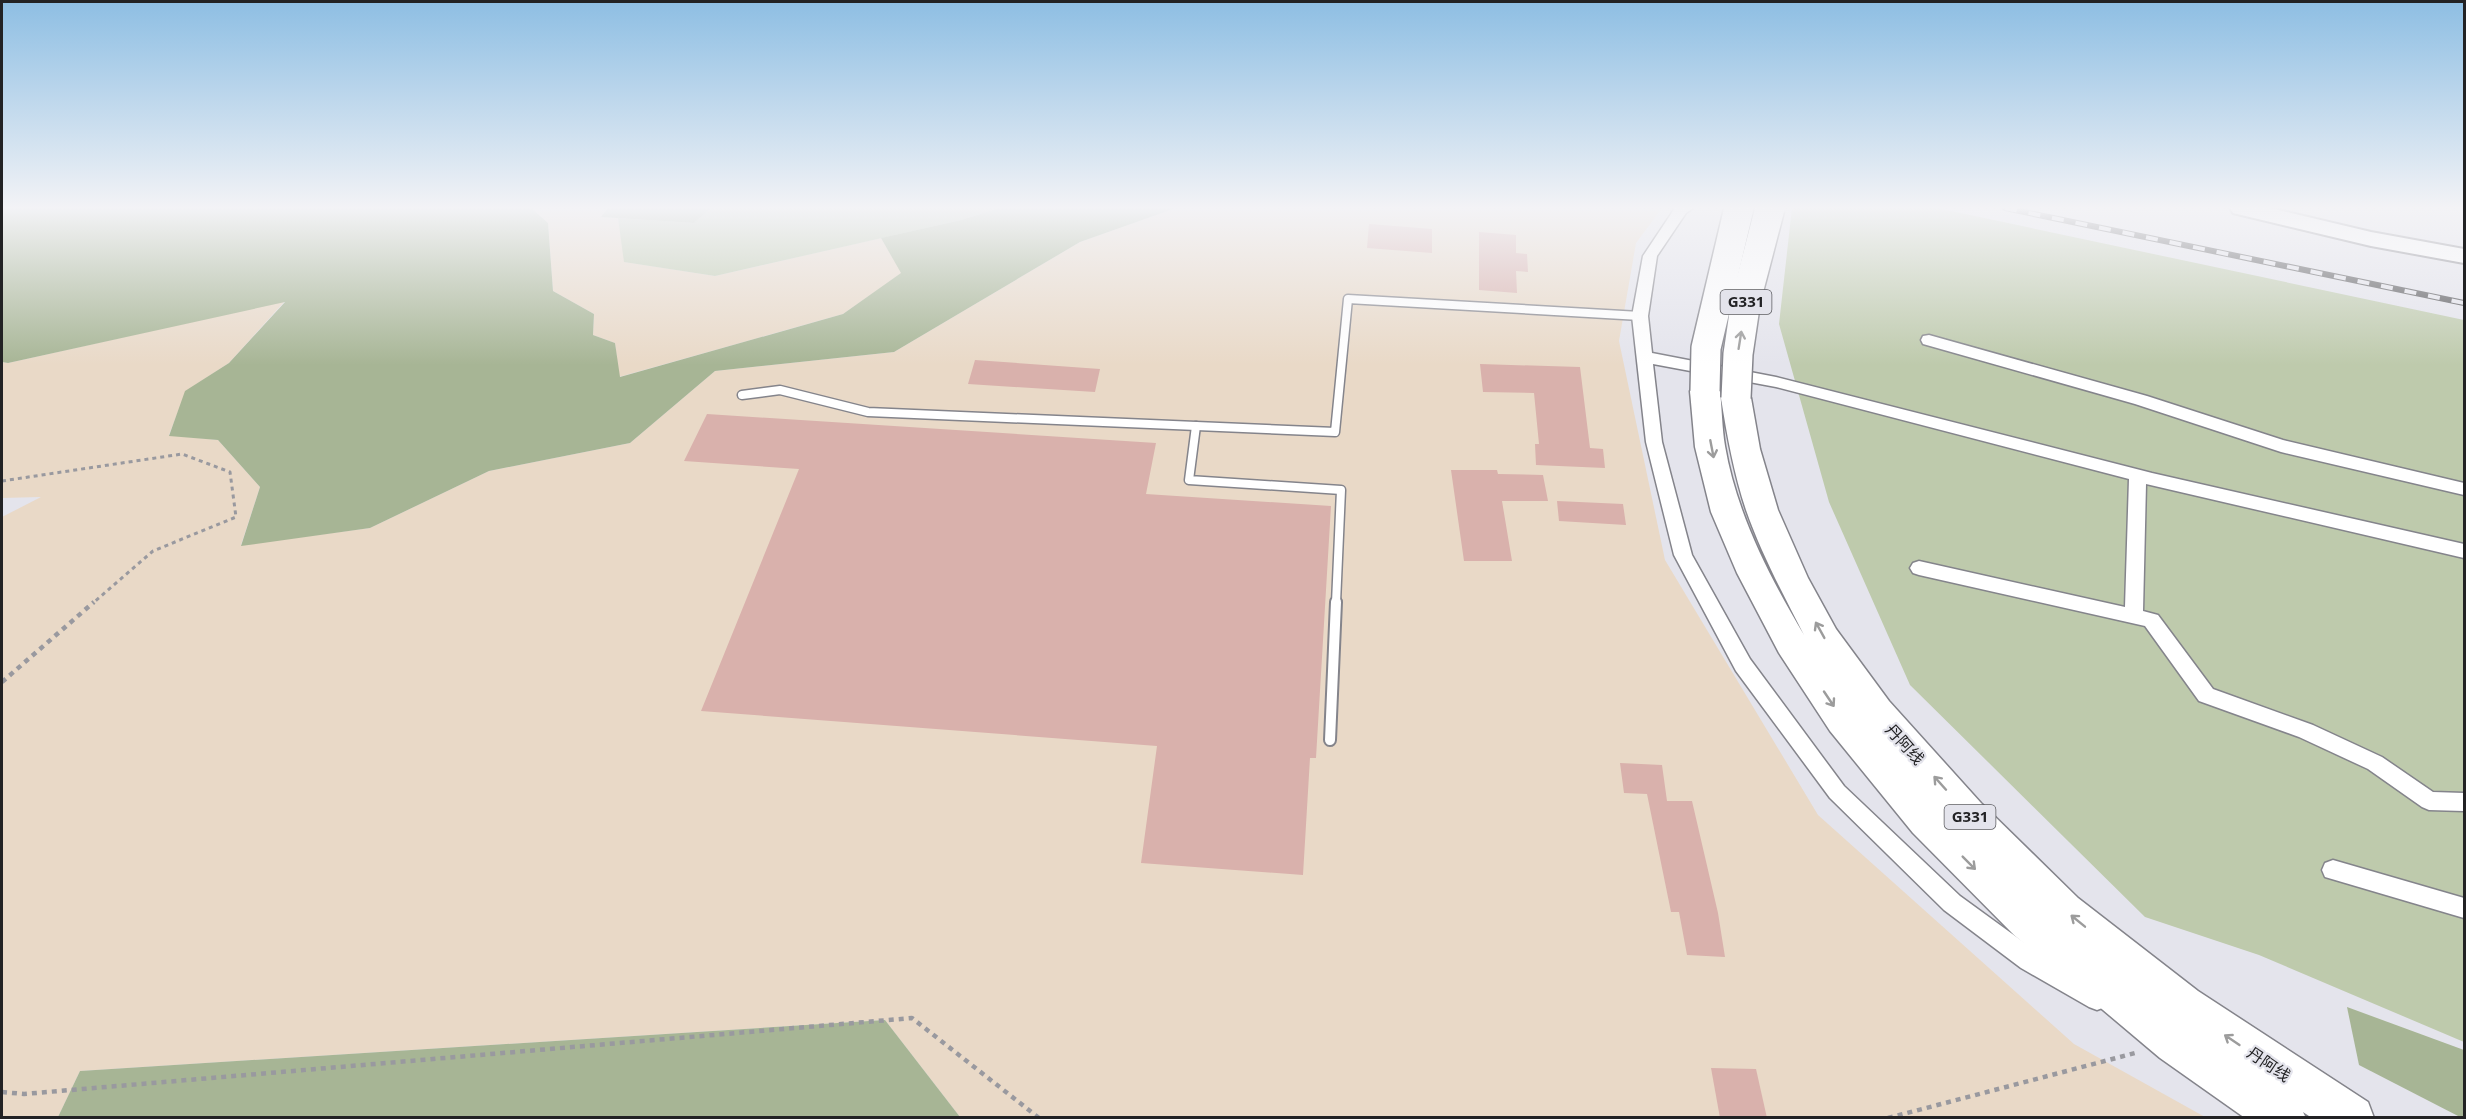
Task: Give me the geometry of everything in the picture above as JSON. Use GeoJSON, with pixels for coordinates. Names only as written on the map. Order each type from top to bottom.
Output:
{"type":"FeatureCollection","features":[{"type":"Feature","properties":{"kind":"highway","name":"丹阿线"},"geometry":{"type":"LineString","coordinates":[[1727,260],[1706,348],[1721,394],[1745,449],[1762,510],[1792,579],[1824,639],[1876,712],[1968,815],[2064,911],[2183,1006],[2352,1118]]}},
{"type":"Feature","properties":{"kind":"highway","name":"丹阿线"},"geometry":{"type":"LineString","coordinates":[[1756,260],[1746,300],[1737,354],[1721,394],[1710,447],[1727,512],[1754,573],[1791,643],[1843,720],[1927,821],[2028,922],[2175,1043],[2284,1118]]}},
{"type":"Feature","properties":{"kind":"street"},"geometry":{"type":"LineString","coordinates":[[1649,260],[1640,316],[1654,442],[1683,555],[1743,665],[1837,792],[1952,903],[2029,960],[2175,1043]]}},
{"type":"Feature","properties":{"kind":"street"},"geometry":{"type":"LineString","coordinates":[[1929,340],[2142,400],[2281,446],[2464,489]]}},
{"type":"Feature","properties":{"kind":"street"},"geometry":{"type":"LineString","coordinates":[[1644,357],[1776,382],[2138,475],[2464,551]]}},
{"type":"Feature","properties":{"kind":"street"},"geometry":{"type":"LineString","coordinates":[[2134,616],[2138,475]]}},
{"type":"Feature","properties":{"kind":"street"},"geometry":{"type":"LineString","coordinates":[[1919,568],[2151,620],[2205,695],[2306,731],[2375,763],[2429,801],[2464,802]]}},
{"type":"Feature","properties":{"kind":"street"},"geometry":{"type":"LineString","coordinates":[[2333,870],[2464,908]]}},
{"type":"Feature","properties":{"kind":"lane"},"geometry":{"type":"LineString","coordinates":[[742,395],[780,390],[868,412],[1335,432],[1348,299],[1640,316]]}},
{"type":"Feature","properties":{"kind":"lane"},"geometry":{"type":"LineString","coordinates":[[1196,426],[1189,480],[1341,490],[1330,740]]}},
{"type":"Feature","properties":{"kind":"path"},"geometry":{"type":"LineString","coordinates":[[2,481],[182,454],[230,472],[236,517],[153,551],[2,682]]}},
{"type":"Feature","properties":{"kind":"path"},"geometry":{"type":"LineString","coordinates":[[2,1092],[24,1094],[912,1018],[1039,1118]]}},
{"type":"Feature","properties":{"kind":"path"},"geometry":{"type":"LineString","coordinates":[[1888,1118],[2175,1043]]}},
{"type":"Feature","properties":{"kind":"shaded area"},"geometry":{"type":"Polygon","coordinates":[[[551,260],[625,260],[715,276],[784,260],[894,260],[902,273],[843,314],[619,377],[615,343],[593,335],[594,314],[553,291],[551,260]]]}},
{"type":"Feature","properties":{"kind":"shaded area"},"geometry":{"type":"Polygon","coordinates":[[[1049,260],[1633,260],[1619,341],[1665,560],[1818,815],[2074,1044],[2205,1117],[960,1117],[885,1020],[80,1071],[58,1117],[2,1117],[2,517],[41,497],[2,498],[2,362],[8,363],[285,301],[229,363],[186,391],[169,435],[218,440],[260,487],[241,545],[370,528],[489,471],[630,443],[715,371],[894,352],[1049,260]]]}},
{"type":"Feature","properties":{"kind":"green space"},"geometry":{"type":"Polygon","coordinates":[[[2,260],[551,260],[553,291],[594,314],[593,335],[615,343],[620,377],[843,314],[901,273],[894,260],[1049,260],[894,352],[715,371],[630,443],[489,471],[370,528],[241,546],[260,487],[218,440],[169,436],[185,391],[229,363],[285,302],[8,363],[2,362],[2,260]]]}},
{"type":"Feature","properties":{"kind":"green space"},"geometry":{"type":"Polygon","coordinates":[[[624,260],[784,260],[715,276],[624,260]]]}},
{"type":"Feature","properties":{"kind":"green space"},"geometry":{"type":"Polygon","coordinates":[[[1786,260],[2183,260],[2464,320],[2464,1042],[2259,955],[2145,917],[1910,685],[1829,502],[1779,324],[1786,260]]]}},
{"type":"Feature","properties":{"kind":"green space"},"geometry":{"type":"Polygon","coordinates":[[[2347,1007],[2464,1050],[2464,1117],[2359,1065],[2347,1007]]]}},
{"type":"Feature","properties":{"kind":"green space"},"geometry":{"type":"Polygon","coordinates":[[[885,1020],[960,1117],[58,1117],[80,1071],[885,1020]]]}},
{"type":"Feature","properties":{"kind":"building"},"geometry":{"type":"Polygon","coordinates":[[[1479,260],[1527,260],[1528,272],[1516,271],[1517,293],[1479,290],[1479,260]]]}},
{"type":"Feature","properties":{"kind":"building"},"geometry":{"type":"Polygon","coordinates":[[[975,360],[1100,369],[1095,392],[968,384],[975,360]]]}},
{"type":"Feature","properties":{"kind":"building"},"geometry":{"type":"Polygon","coordinates":[[[1480,364],[1580,367],[1590,448],[1603,449],[1605,468],[1536,465],[1535,444],[1539,444],[1534,393],[1483,392],[1480,364]]]}},
{"type":"Feature","properties":{"kind":"building"},"geometry":{"type":"Polygon","coordinates":[[[707,414],[1156,443],[1146,494],[1331,506],[1316,758],[1310,758],[1303,875],[1141,863],[1157,746],[701,711],[799,469],[684,461],[707,414]]]}},
{"type":"Feature","properties":{"kind":"building"},"geometry":{"type":"Polygon","coordinates":[[[1451,470],[1497,470],[1498,474],[1543,475],[1548,501],[1502,501],[1512,561],[1464,561],[1451,470]]]}},
{"type":"Feature","properties":{"kind":"building"},"geometry":{"type":"Polygon","coordinates":[[[1557,501],[1623,504],[1626,525],[1559,521],[1557,501]]]}},
{"type":"Feature","properties":{"kind":"building"},"geometry":{"type":"Polygon","coordinates":[[[1620,763],[1662,765],[1667,801],[1692,801],[1718,913],[1725,957],[1687,955],[1679,912],[1671,912],[1647,794],[1624,793],[1620,763]]]}},
{"type":"Feature","properties":{"kind":"building"},"geometry":{"type":"Polygon","coordinates":[[[1711,1068],[1756,1069],[1767,1118],[1720,1118],[1711,1068]]]}},
{"type":"Feature","properties":{"kind":"railway"},"geometry":{"type":"LineString","coordinates":[[2257,260],[2464,303]]}}]}
